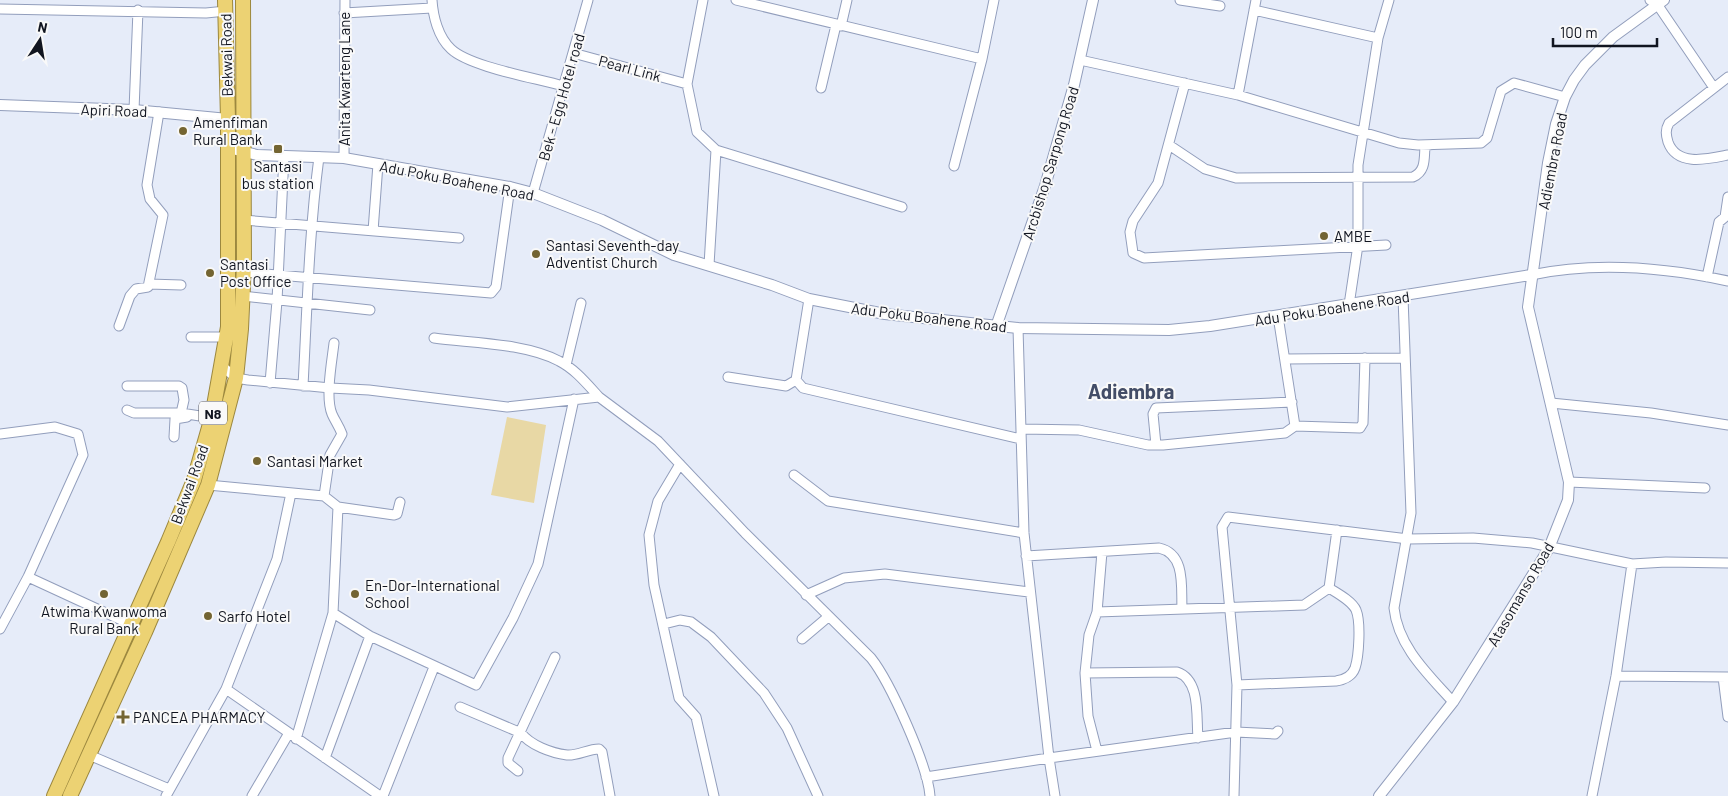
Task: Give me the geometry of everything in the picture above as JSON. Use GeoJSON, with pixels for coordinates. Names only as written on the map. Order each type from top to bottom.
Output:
{"type":"FeatureCollection","features":[{"type":"Feature","properties":{"kind":"highway","name":"Bekwai Road"},"geometry":{"type":"LineString","coordinates":[[70,796],[156,607],[208,485],[236,378],[244,272],[243,0]]}},
{"type":"Feature","properties":{"kind":"highway","name":"Bekwai Road"},"geometry":{"type":"LineString","coordinates":[[54,796],[132,625],[194,480],[206,416],[222,366],[227,337],[230,261],[225,5]]}},
{"type":"Feature","properties":{"kind":"street","name":"Anita Kwarteng Lane"},"geometry":{"type":"LineString","coordinates":[[344,158],[345,0]]}},
{"type":"Feature","properties":{"kind":"street","name":"Bek - Egg Hotel road"},"geometry":{"type":"LineString","coordinates":[[533,193],[588,0]]}},
{"type":"Feature","properties":{"kind":"street"},"geometry":{"type":"LineString","coordinates":[[703,0],[687,84],[697,132],[716,150],[902,207]]}},
{"type":"Feature","properties":{"kind":"street"},"geometry":{"type":"LineString","coordinates":[[736,0],[982,59]]}},
{"type":"Feature","properties":{"kind":"street"},"geometry":{"type":"LineString","coordinates":[[821,88],[847,0]]}},
{"type":"Feature","properties":{"kind":"street"},"geometry":{"type":"LineString","coordinates":[[954,166],[982,59],[994,0]]}},
{"type":"Feature","properties":{"kind":"street","name":"Arcbishop Sarpong Road"},"geometry":{"type":"LineString","coordinates":[[997,324],[1045,186],[1080,60],[1093,0]]}},
{"type":"Feature","properties":{"kind":"street"},"geometry":{"type":"LineString","coordinates":[[1180,0],[1220,6]]}},
{"type":"Feature","properties":{"kind":"street"},"geometry":{"type":"LineString","coordinates":[[1238,95],[1256,0]]}},
{"type":"Feature","properties":{"kind":"street"},"geometry":{"type":"LineString","coordinates":[[1349,305],[1358,246],[1358,177],[1363,133],[1378,38],[1389,0]]}},
{"type":"Feature","properties":{"kind":"street"},"geometry":{"type":"LineString","coordinates":[[1657,2],[1714,88]]}},
{"type":"Feature","properties":{"kind":"street","name":"Adiembra Road"},"geometry":{"type":"LineString","coordinates":[[1531,275],[1548,163],[1556,124],[1565,97],[1574,80],[1597,53],[1613,37],[1657,2]]}},
{"type":"Feature","properties":{"kind":"street"},"geometry":{"type":"LineString","coordinates":[[344,13],[432,4],[440,35],[451,49],[465,59],[563,86]]}},
{"type":"Feature","properties":{"kind":"street"},"geometry":{"type":"LineString","coordinates":[[0,9],[138,10],[206,13],[225,5]]}},
{"type":"Feature","properties":{"kind":"street"},"geometry":{"type":"LineString","coordinates":[[134,110],[138,10]]}},
{"type":"Feature","properties":{"kind":"street"},"geometry":{"type":"LineString","coordinates":[[1254,10],[1378,38]]}},
{"type":"Feature","properties":{"kind":"street","name":"Pearl Link"},"geometry":{"type":"LineString","coordinates":[[573,53],[687,84]]}},
{"type":"Feature","properties":{"kind":"street"},"geometry":{"type":"LineString","coordinates":[[1080,60],[1238,95],[1408,145],[1476,144],[1485,141],[1501,91],[1514,83],[1565,97]]}},
{"type":"Feature","properties":{"kind":"street"},"geometry":{"type":"LineString","coordinates":[[1728,77],[1669,123],[1666,134],[1671,149],[1682,157],[1705,160],[1728,155]]}},
{"type":"Feature","properties":{"kind":"street"},"geometry":{"type":"LineString","coordinates":[[1185,83],[1158,183],[1135,217],[1130,229],[1132,249],[1139,257],[1386,245]]}},
{"type":"Feature","properties":{"kind":"street","name":"Apiri Road"},"geometry":{"type":"LineString","coordinates":[[0,105],[134,110],[228,119]]}},
{"type":"Feature","properties":{"kind":"street"},"geometry":{"type":"LineString","coordinates":[[119,326],[130,296],[136,289],[148,287],[163,215],[150,199],[147,185],[159,112]]}},
{"type":"Feature","properties":{"kind":"street"},"geometry":{"type":"LineString","coordinates":[[1169,145],[1205,169],[1236,178],[1417,176],[1423,168],[1425,146],[1433,144]]}},
{"type":"Feature","properties":{"kind":"street","name":"Adu Poku Boahene Road"},"geometry":{"type":"LineString","coordinates":[[228,148],[244,152],[284,156],[344,158],[510,187],[533,193],[602,220],[674,255],[809,299],[885,314],[997,324],[1018,328],[1169,330],[1278,316],[1531,275]]}},
{"type":"Feature","properties":{"kind":"street"},"geometry":{"type":"LineString","coordinates":[[709,265],[716,150]]}},
{"type":"Feature","properties":{"kind":"street"},"geometry":{"type":"LineString","coordinates":[[270,383],[277,301],[284,156]]}},
{"type":"Feature","properties":{"kind":"street"},"geometry":{"type":"LineString","coordinates":[[303,386],[306,303],[319,157]]}},
{"type":"Feature","properties":{"kind":"street"},"geometry":{"type":"LineString","coordinates":[[373,231],[378,164]]}},
{"type":"Feature","properties":{"kind":"street"},"geometry":{"type":"LineString","coordinates":[[244,272],[491,292],[496,287],[510,187]]}},
{"type":"Feature","properties":{"kind":"street"},"geometry":{"type":"LineString","coordinates":[[1707,277],[1719,222],[1726,217],[1728,198]]}},
{"type":"Feature","properties":{"kind":"street"},"geometry":{"type":"LineString","coordinates":[[243,220],[459,238]]}},
{"type":"Feature","properties":{"kind":"street"},"geometry":{"type":"LineString","coordinates":[[1531,275],[1570,268],[1641,267],[1728,282]]}},
{"type":"Feature","properties":{"kind":"street","name":"Atasomanso Road"},"geometry":{"type":"LineString","coordinates":[[1379,796],[1453,702],[1549,548],[1568,500],[1570,482],[1530,325],[1528,307],[1531,275]]}},
{"type":"Feature","properties":{"kind":"street"},"geometry":{"type":"LineString","coordinates":[[149,284],[181,285]]}},
{"type":"Feature","properties":{"kind":"street"},"geometry":{"type":"LineString","coordinates":[[243,296],[370,310]]}},
{"type":"Feature","properties":{"kind":"street"},"geometry":{"type":"LineString","coordinates":[[1403,296],[1411,513],[1408,539],[1394,608],[1395,619],[1400,634],[1414,657],[1453,702]]}},
{"type":"Feature","properties":{"kind":"street"},"geometry":{"type":"LineString","coordinates":[[728,377],[786,386],[796,380],[809,299]]}},
{"type":"Feature","properties":{"kind":"street"},"geometry":{"type":"LineString","coordinates":[[566,365],[581,303]]}},
{"type":"Feature","properties":{"kind":"street"},"geometry":{"type":"LineString","coordinates":[[1278,316],[1295,426]]}},
{"type":"Feature","properties":{"kind":"street"},"geometry":{"type":"LineString","coordinates":[[1018,328],[1024,533],[1029,592],[1055,796]]}},
{"type":"Feature","properties":{"kind":"street"},"geometry":{"type":"LineString","coordinates":[[191,337],[227,337]]}},
{"type":"Feature","properties":{"kind":"street"},"geometry":{"type":"LineString","coordinates":[[434,338],[525,350],[558,360],[566,365],[599,397],[658,441],[806,595],[871,658],[881,673],[904,718],[926,777],[930,796]]}},
{"type":"Feature","properties":{"kind":"street"},"geometry":{"type":"LineString","coordinates":[[324,496],[330,455],[342,434],[339,424],[332,414],[330,388],[334,343]]}},
{"type":"Feature","properties":{"kind":"street"},"geometry":{"type":"LineString","coordinates":[[1022,429],[1079,430],[1156,445],[1285,433],[1295,426],[1357,428],[1363,426],[1365,358]]}},
{"type":"Feature","properties":{"kind":"street"},"geometry":{"type":"LineString","coordinates":[[1285,360],[1405,358]]}},
{"type":"Feature","properties":{"kind":"street"},"geometry":{"type":"LineString","coordinates":[[222,366],[236,378],[270,383],[370,390],[507,407],[599,397]]}},
{"type":"Feature","properties":{"kind":"street"},"geometry":{"type":"LineString","coordinates":[[796,380],[803,388],[1021,439]]}},
{"type":"Feature","properties":{"kind":"street"},"geometry":{"type":"LineString","coordinates":[[128,386],[179,386],[183,391],[184,400],[181,412]]}},
{"type":"Feature","properties":{"kind":"street"},"geometry":{"type":"LineString","coordinates":[[333,613],[370,636],[476,685],[513,618],[538,564],[574,399]]}},
{"type":"Feature","properties":{"kind":"street"},"geometry":{"type":"LineString","coordinates":[[1156,445],[1153,414],[1156,408],[1292,402]]}},
{"type":"Feature","properties":{"kind":"street"},"geometry":{"type":"LineString","coordinates":[[1551,403],[1651,413],[1728,425]]}},
{"type":"Feature","properties":{"kind":"street"},"geometry":{"type":"LineString","coordinates":[[127,410],[134,413],[181,412],[206,416]]}},
{"type":"Feature","properties":{"kind":"street"},"geometry":{"type":"LineString","coordinates":[[174,437],[175,419],[206,416]]}},
{"type":"Feature","properties":{"kind":"street"},"geometry":{"type":"LineString","coordinates":[[0,434],[55,427],[78,434],[82,455],[28,577],[0,629]]}},
{"type":"Feature","properties":{"kind":"street"},"geometry":{"type":"LineString","coordinates":[[680,464],[658,501],[650,526],[654,585],[679,698],[696,717],[714,796]]}},
{"type":"Feature","properties":{"kind":"street"},"geometry":{"type":"LineString","coordinates":[[794,475],[825,500],[1024,533]]}},
{"type":"Feature","properties":{"kind":"street"},"geometry":{"type":"LineString","coordinates":[[1570,482],[1705,488]]}},
{"type":"Feature","properties":{"kind":"street"},"geometry":{"type":"LineString","coordinates":[[208,485],[324,496],[338,507],[394,514],[397,514],[400,502]]}},
{"type":"Feature","properties":{"kind":"street"},"geometry":{"type":"LineString","coordinates":[[89,755],[167,793],[226,689],[277,558],[292,492]]}},
{"type":"Feature","properties":{"kind":"street"},"geometry":{"type":"LineString","coordinates":[[252,796],[292,736],[333,613],[338,507]]}},
{"type":"Feature","properties":{"kind":"street"},"geometry":{"type":"LineString","coordinates":[[1234,796],[1237,685],[1228,608],[1222,527],[1228,517],[1408,539],[1472,538],[1532,543],[1632,564],[1666,562],[1728,563]]}},
{"type":"Feature","properties":{"kind":"street"},"geometry":{"type":"LineString","coordinates":[[1097,612],[1300,606],[1309,603],[1329,588],[1337,530]]}},
{"type":"Feature","properties":{"kind":"street"},"geometry":{"type":"LineString","coordinates":[[1026,556],[1159,548],[1173,554],[1179,564],[1182,608]]}},
{"type":"Feature","properties":{"kind":"street"},"geometry":{"type":"LineString","coordinates":[[1097,751],[1088,716],[1085,674],[1089,635],[1097,612],[1102,552]]}},
{"type":"Feature","properties":{"kind":"street"},"geometry":{"type":"LineString","coordinates":[[1592,796],[1616,676],[1632,564]]}},
{"type":"Feature","properties":{"kind":"street"},"geometry":{"type":"LineString","coordinates":[[806,595],[844,578],[885,574],[1029,592]]}},
{"type":"Feature","properties":{"kind":"street"},"geometry":{"type":"LineString","coordinates":[[28,577],[132,625]]}},
{"type":"Feature","properties":{"kind":"street"},"geometry":{"type":"LineString","coordinates":[[1237,685],[1336,682],[1348,677],[1355,668],[1359,629],[1357,612],[1354,606],[1329,588]]}},
{"type":"Feature","properties":{"kind":"street"},"geometry":{"type":"LineString","coordinates":[[0,611],[8,616]]}},
{"type":"Feature","properties":{"kind":"street"},"geometry":{"type":"LineString","coordinates":[[802,639],[828,617]]}},
{"type":"Feature","properties":{"kind":"street"},"geometry":{"type":"LineString","coordinates":[[664,624],[680,620],[691,622],[711,637],[764,693],[787,728],[818,796]]}},
{"type":"Feature","properties":{"kind":"street"},"geometry":{"type":"LineString","coordinates":[[325,758],[370,636]]}},
{"type":"Feature","properties":{"kind":"street"},"geometry":{"type":"LineString","coordinates":[[518,771],[507,760],[555,657]]}},
{"type":"Feature","properties":{"kind":"street"},"geometry":{"type":"LineString","coordinates":[[226,689],[382,796],[434,667]]}},
{"type":"Feature","properties":{"kind":"street"},"geometry":{"type":"LineString","coordinates":[[1085,674],[1177,672],[1184,674],[1191,682],[1194,691],[1198,738]]}},
{"type":"Feature","properties":{"kind":"street"},"geometry":{"type":"LineString","coordinates":[[1616,676],[1725,677],[1728,716]]}},
{"type":"Feature","properties":{"kind":"street"},"geometry":{"type":"LineString","coordinates":[[460,707],[521,732],[527,741],[568,755],[596,748],[601,750],[610,796]]}},
{"type":"Feature","properties":{"kind":"street"},"geometry":{"type":"LineString","coordinates":[[926,777],[1236,732],[1275,734],[1278,731]]}},
{"type":"Feature","properties":{"kind":"shaded area"},"geometry":{"type":"Polygon","coordinates":[[[507,417],[546,425],[534,503],[491,495],[507,417]]]}},
{"type":"Feature","properties":{"kind":"place","name":"Amenfiman Rural Bank"},"geometry":{"type":"Point","coordinates":[183,131]}},
{"type":"Feature","properties":{"kind":"place","name":"Santasi bus station"},"geometry":{"type":"Point","coordinates":[278,149]}},
{"type":"Feature","properties":{"kind":"place","name":"AMBE"},"geometry":{"type":"Point","coordinates":[1324,236]}},
{"type":"Feature","properties":{"kind":"place","name":"Santasi Seventh-day Adventist Church"},"geometry":{"type":"Point","coordinates":[536,254]}},
{"type":"Feature","properties":{"kind":"place","name":"Santasi Post Office"},"geometry":{"type":"Point","coordinates":[210,273]}},
{"type":"Feature","properties":{"kind":"place","name":"Santasi Market"},"geometry":{"type":"Point","coordinates":[257,461]}},
{"type":"Feature","properties":{"kind":"place","name":"Atwima Kwanwoma Rural Bank"},"geometry":{"type":"Point","coordinates":[104,594]}},
{"type":"Feature","properties":{"kind":"place","name":"En-Dor-International School"},"geometry":{"type":"Point","coordinates":[355,594]}},
{"type":"Feature","properties":{"kind":"place","name":"Sarfo Hotel"},"geometry":{"type":"Point","coordinates":[208,616]}},
{"type":"Feature","properties":{"kind":"place","name":"PANCEA PHARMACY"},"geometry":{"type":"Point","coordinates":[123,717]}},
{"type":"Feature","properties":{"kind":"district","name":"Adiembra"},"geometry":{"type":"Point","coordinates":[1131,391]}}]}
